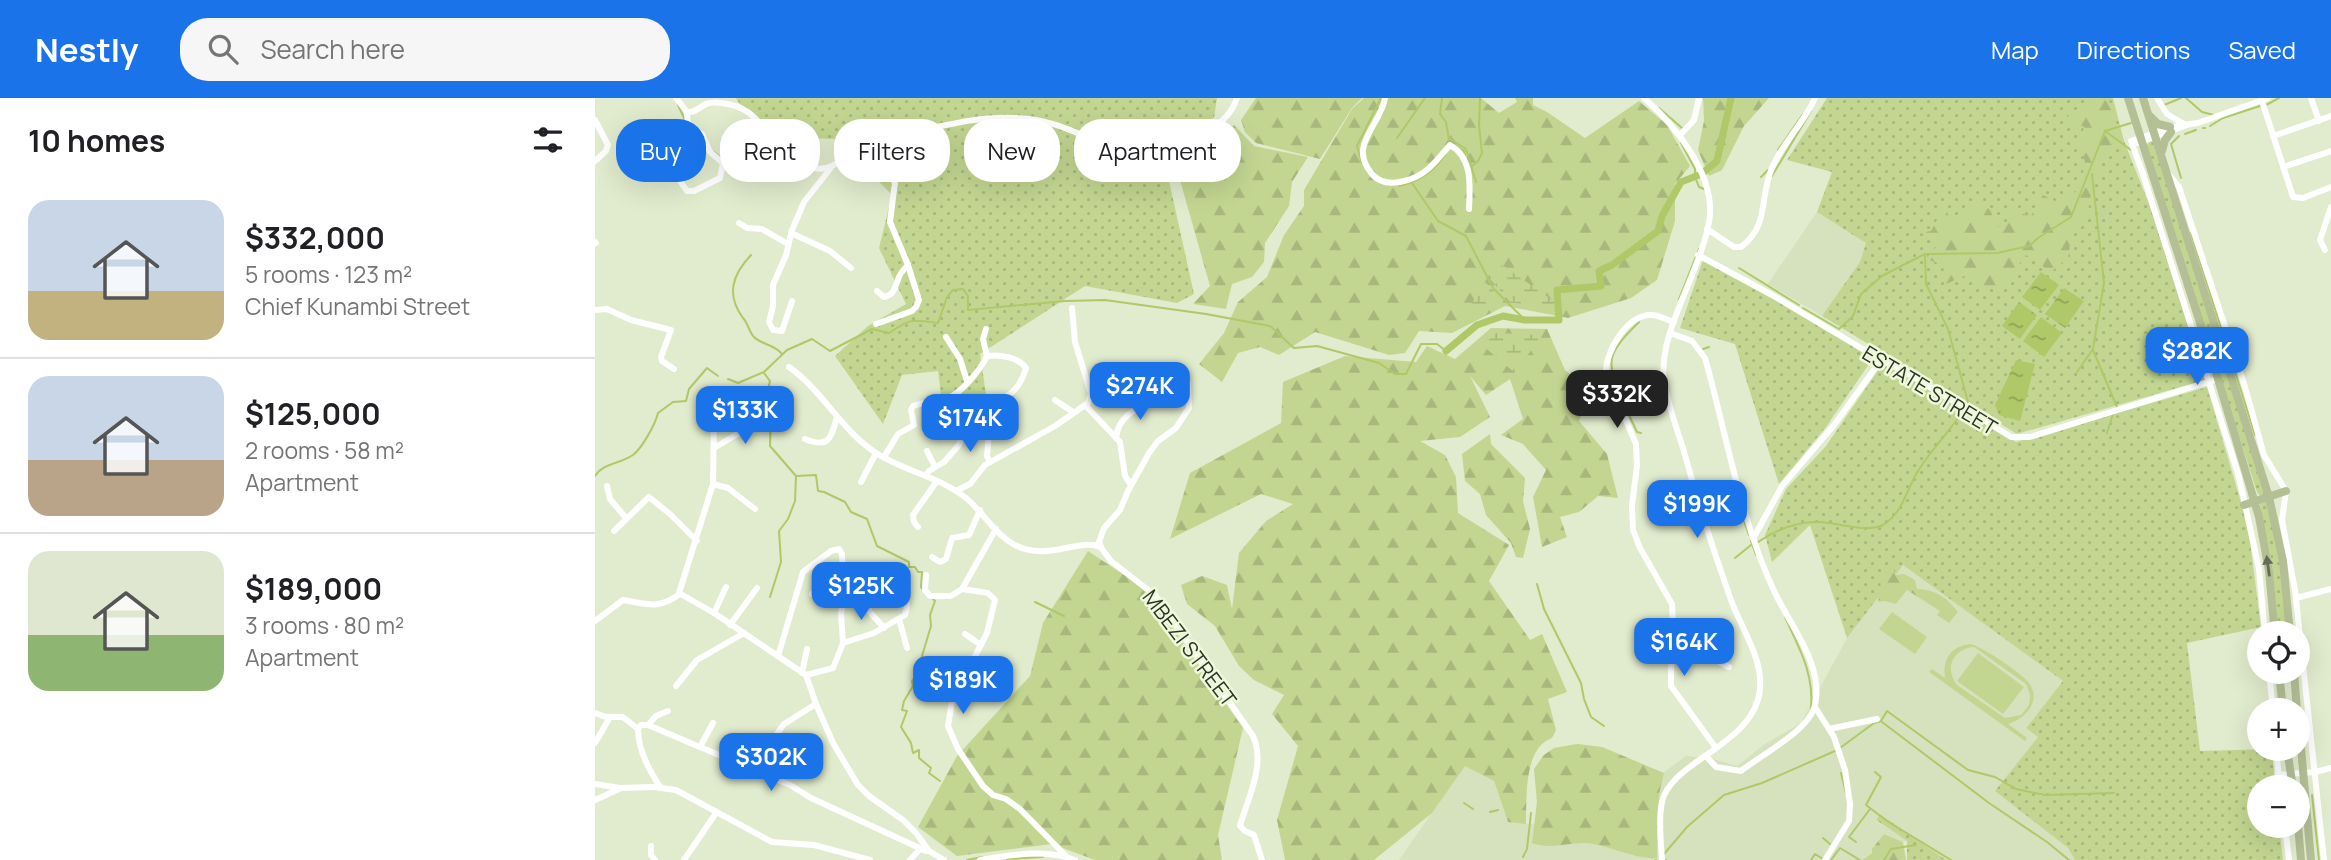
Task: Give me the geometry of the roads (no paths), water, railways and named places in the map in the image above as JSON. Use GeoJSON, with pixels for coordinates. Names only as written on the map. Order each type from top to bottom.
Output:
{"type":"FeatureCollection","features":[{"type":"Feature","properties":{"kind":"main road"},"geometry":{"type":"LineString","coordinates":[[2128,98],[2214,381],[2255,502],[2269,571],[2274,621]]}},
{"type":"Feature","properties":{"kind":"main road"},"geometry":{"type":"LineString","coordinates":[[2143,98],[2269,496],[2283,561],[2289,621]]}},
{"type":"Feature","properties":{"kind":"main road"},"geometry":{"type":"LineString","coordinates":[[2149,114],[2158,124],[2171,130],[2163,143],[2162,155]]}},
{"type":"Feature","properties":{"kind":"main road"},"geometry":{"type":"LineString","coordinates":[[2244,505],[2286,491]]}},
{"type":"Feature","properties":{"kind":"main road"},"geometry":{"type":"LineString","coordinates":[[2289,761],[2291,774]]}},
{"type":"Feature","properties":{"kind":"main road"},"geometry":{"type":"LineString","coordinates":[[2302,761],[2311,860]]}},
{"type":"Feature","properties":{"kind":"main road"},"geometry":{"type":"LineString","coordinates":[[2299,838],[2301,860]]}},
{"type":"Feature","properties":{"kind":"street"},"geometry":{"type":"LineString","coordinates":[[676,98],[687,112],[687,119]]}},
{"type":"Feature","properties":{"kind":"street"},"geometry":{"type":"LineString","coordinates":[[950,125],[1014,118],[1040,121],[1067,128],[1114,149],[1146,153],[1184,142],[1216,127],[1237,98]]}},
{"type":"Feature","properties":{"kind":"street"},"geometry":{"type":"LineString","coordinates":[[1385,98],[1364,146],[1363,158],[1370,171],[1379,181],[1388,183],[1412,178],[1427,170],[1450,145],[1461,153],[1469,172],[1469,209]]}},
{"type":"Feature","properties":{"kind":"street"},"geometry":{"type":"LineString","coordinates":[[1644,98],[1680,135],[1704,182],[1710,204],[1707,229],[1670,333],[1664,359],[1666,388],[1702,515],[1758,665],[1760,682],[1758,702],[1749,718],[1734,735],[1671,784],[1666,792],[1662,802],[1662,860]]}},
{"type":"Feature","properties":{"kind":"street"},"geometry":{"type":"LineString","coordinates":[[1680,135],[1694,120],[1699,98]]}},
{"type":"Feature","properties":{"kind":"street"},"geometry":{"type":"LineString","coordinates":[[1707,229],[1734,247],[1741,247],[1749,240],[1762,216],[1772,168],[1815,98]]}},
{"type":"Feature","properties":{"kind":"street"},"geometry":{"type":"LineString","coordinates":[[2157,98],[2167,114],[2186,124]]}},
{"type":"Feature","properties":{"kind":"street"},"geometry":{"type":"LineString","coordinates":[[2311,98],[2319,121]]}},
{"type":"Feature","properties":{"kind":"street"},"geometry":{"type":"LineString","coordinates":[[2264,621],[2259,569],[2214,381],[2132,143],[2264,99],[2293,197],[2297,199],[2331,187]]}},
{"type":"Feature","properties":{"kind":"street"},"geometry":{"type":"LineString","coordinates":[[687,112],[696,111],[711,103],[735,102],[792,159],[814,169],[830,169]]}},
{"type":"Feature","properties":{"kind":"street"},"geometry":{"type":"LineString","coordinates":[[2273,136],[2331,116]]}},
{"type":"Feature","properties":{"kind":"street"},"geometry":{"type":"LineString","coordinates":[[595,120],[608,145],[606,151],[595,161]]}},
{"type":"Feature","properties":{"kind":"street"},"geometry":{"type":"LineString","coordinates":[[681,182],[687,191],[694,191],[720,178],[723,163],[710,152],[706,143]]}},
{"type":"Feature","properties":{"kind":"street"},"geometry":{"type":"LineString","coordinates":[[2283,167],[2331,151]]}},
{"type":"Feature","properties":{"kind":"street"},"geometry":{"type":"LineString","coordinates":[[792,301],[785,327],[777,332],[771,328],[769,322],[773,306],[773,285],[786,256],[787,244],[804,202],[834,165]]}},
{"type":"Feature","properties":{"kind":"street"},"geometry":{"type":"LineString","coordinates":[[2167,172],[2179,187],[2245,387],[2264,455],[2286,491],[2282,520],[2292,563],[2324,860]]}},
{"type":"Feature","properties":{"kind":"street"},"geometry":{"type":"LineString","coordinates":[[876,324],[912,311],[919,303],[908,265],[890,222],[895,182]]}},
{"type":"Feature","properties":{"kind":"street"},"geometry":{"type":"LineString","coordinates":[[2325,250],[2320,240],[2331,207]]}},
{"type":"Feature","properties":{"kind":"street"},"geometry":{"type":"LineString","coordinates":[[739,223],[747,228],[762,229],[787,244]]}},
{"type":"Feature","properties":{"kind":"street"},"geometry":{"type":"LineString","coordinates":[[791,233],[830,251],[851,268]]}},
{"type":"Feature","properties":{"kind":"street","name":"ESTATE STREET"},"geometry":{"type":"LineString","coordinates":[[1698,255],[1907,373],[2003,433],[2021,439],[2214,381]]}},
{"type":"Feature","properties":{"kind":"street"},"geometry":{"type":"LineString","coordinates":[[877,291],[884,297],[891,294],[896,288],[899,276],[908,265]]}},
{"type":"Feature","properties":{"kind":"street"},"geometry":{"type":"LineString","coordinates":[[955,491],[970,484],[977,472],[990,463],[1086,405],[1091,394],[1075,342],[1072,308]]}},
{"type":"Feature","properties":{"kind":"street"},"geometry":{"type":"LineString","coordinates":[[595,310],[607,309],[631,320],[671,330],[661,357],[664,363],[674,369]]}},
{"type":"Feature","properties":{"kind":"street"},"geometry":{"type":"LineString","coordinates":[[1674,322],[1652,315],[1639,319],[1615,341],[1605,364],[1610,385],[1636,444],[1632,525],[1640,548],[1672,604],[1672,691],[1716,748]]}},
{"type":"Feature","properties":{"kind":"street"},"geometry":{"type":"LineString","coordinates":[[884,457],[898,433],[915,424],[911,410],[913,406],[947,399],[981,369],[987,356],[983,339],[986,329]]}},
{"type":"Feature","properties":{"kind":"street"},"geometry":{"type":"LineString","coordinates":[[1670,333],[1692,341],[1705,358],[1753,537],[1775,593],[1813,671],[1816,691],[1815,708],[1804,725],[1792,737],[1764,753],[1741,771],[1716,767],[1706,755]]}},
{"type":"Feature","properties":{"kind":"street"},"geometry":{"type":"LineString","coordinates":[[946,337],[960,359],[967,381]]}},
{"type":"Feature","properties":{"kind":"street"},"geometry":{"type":"LineString","coordinates":[[987,356],[1011,358],[1026,368],[1016,390],[1008,398],[995,404]]}},
{"type":"Feature","properties":{"kind":"street"},"geometry":{"type":"LineString","coordinates":[[1753,537],[1782,486],[1834,425],[1881,360]]}},
{"type":"Feature","properties":{"kind":"street"},"geometry":{"type":"LineString","coordinates":[[789,367],[806,380],[837,417],[876,453],[955,491],[980,510],[996,529],[1018,546],[1039,551],[1067,550],[1088,544],[1100,547],[1104,528],[1120,510],[1131,485],[1155,445],[1176,428],[1189,408],[1188,384]]}},
{"type":"Feature","properties":{"kind":"street"},"geometry":{"type":"LineString","coordinates":[[680,594],[713,484],[714,417],[719,394],[745,398],[754,395]]}},
{"type":"Feature","properties":{"kind":"street"},"geometry":{"type":"LineString","coordinates":[[1055,400],[1073,412]]}},
{"type":"Feature","properties":{"kind":"street"},"geometry":{"type":"LineString","coordinates":[[1116,438],[1117,428],[1124,418],[1136,408],[1152,401]]}},
{"type":"Feature","properties":{"kind":"street"},"geometry":{"type":"LineString","coordinates":[[1086,405],[1122,448],[1126,480],[1131,485]]}},
{"type":"Feature","properties":{"kind":"street"},"geometry":{"type":"LineString","coordinates":[[926,475],[944,462],[962,442],[979,409]]}},
{"type":"Feature","properties":{"kind":"street"},"geometry":{"type":"LineString","coordinates":[[805,439],[817,444],[826,441],[833,432],[837,417]]}},
{"type":"Feature","properties":{"kind":"street"},"geometry":{"type":"LineString","coordinates":[[714,448],[761,420]]}},
{"type":"Feature","properties":{"kind":"street"},"geometry":{"type":"LineString","coordinates":[[990,422],[987,456],[990,463]]}},
{"type":"Feature","properties":{"kind":"street"},"geometry":{"type":"LineString","coordinates":[[927,451],[935,467]]}},
{"type":"Feature","properties":{"kind":"street"},"geometry":{"type":"LineString","coordinates":[[860,482],[876,453]]}},
{"type":"Feature","properties":{"kind":"street"},"geometry":{"type":"LineString","coordinates":[[918,527],[913,516],[937,481]]}},
{"type":"Feature","properties":{"kind":"street"},"geometry":{"type":"LineString","coordinates":[[713,484],[728,488],[755,509]]}},
{"type":"Feature","properties":{"kind":"street"},"geometry":{"type":"LineString","coordinates":[[607,486],[610,499],[626,517]]}},
{"type":"Feature","properties":{"kind":"street"},"geometry":{"type":"LineString","coordinates":[[614,531],[649,497],[697,541]]}},
{"type":"Feature","properties":{"kind":"street"},"geometry":{"type":"LineString","coordinates":[[932,557],[940,562],[946,559],[952,538],[969,535],[980,510]]}},
{"type":"Feature","properties":{"kind":"street"},"geometry":{"type":"LineString","coordinates":[[926,575],[925,590],[930,596],[951,596],[962,590],[996,529]]}},
{"type":"Feature","properties":{"kind":"street","name":"MBEZI STREET"},"geometry":{"type":"LineString","coordinates":[[1100,547],[1111,561],[1156,596],[1253,736],[1258,747],[1259,762],[1240,826],[1254,835],[1262,860]]}},
{"type":"Feature","properties":{"kind":"street"},"geometry":{"type":"LineString","coordinates":[[778,656],[803,572],[835,549],[839,549],[842,554],[843,643],[833,668],[804,674]]}},
{"type":"Feature","properties":{"kind":"street"},"geometry":{"type":"LineString","coordinates":[[843,643],[884,628],[906,613],[906,600],[892,578]]}},
{"type":"Feature","properties":{"kind":"street"},"geometry":{"type":"LineString","coordinates":[[714,612],[726,587]]}},
{"type":"Feature","properties":{"kind":"street"},"geometry":{"type":"LineString","coordinates":[[730,625],[757,588]]}},
{"type":"Feature","properties":{"kind":"street"},"geometry":{"type":"LineString","coordinates":[[2296,597],[2331,589]]}},
{"type":"Feature","properties":{"kind":"street"},"geometry":{"type":"LineString","coordinates":[[962,590],[988,593],[995,600],[987,633],[954,689],[949,715],[950,731],[958,749],[983,786],[993,795],[1006,799],[1020,809],[1066,856]]}},
{"type":"Feature","properties":{"kind":"street"},"geometry":{"type":"LineString","coordinates":[[680,594],[714,612],[804,674],[839,754],[858,785],[903,820],[929,851]]}},
{"type":"Feature","properties":{"kind":"street"},"geometry":{"type":"LineString","coordinates":[[595,621],[624,600],[656,605],[667,603],[680,594]]}},
{"type":"Feature","properties":{"kind":"street"},"geometry":{"type":"LineString","coordinates":[[812,594],[821,600],[843,602]]}},
{"type":"Feature","properties":{"kind":"street"},"geometry":{"type":"LineString","coordinates":[[870,604],[871,614],[884,628]]}},
{"type":"Feature","properties":{"kind":"street"},"geometry":{"type":"LineString","coordinates":[[899,619],[907,648]]}},
{"type":"Feature","properties":{"kind":"street"},"geometry":{"type":"LineString","coordinates":[[676,686],[697,660],[744,633]]}},
{"type":"Feature","properties":{"kind":"street"},"geometry":{"type":"LineString","coordinates":[[1699,651],[1706,633]]}},
{"type":"Feature","properties":{"kind":"street"},"geometry":{"type":"LineString","coordinates":[[965,634],[981,645]]}},
{"type":"Feature","properties":{"kind":"street"},"geometry":{"type":"LineString","coordinates":[[1674,648],[1699,651],[1729,667]]}},
{"type":"Feature","properties":{"kind":"street"},"geometry":{"type":"LineString","coordinates":[[804,674],[807,649]]}},
{"type":"Feature","properties":{"kind":"street"},"geometry":{"type":"LineString","coordinates":[[733,760],[763,753],[784,724],[816,704]]}},
{"type":"Feature","properties":{"kind":"street"},"geometry":{"type":"LineString","coordinates":[[1815,708],[1829,729],[1844,769],[1851,813],[1836,846],[1825,860]]}},
{"type":"Feature","properties":{"kind":"street"},"geometry":{"type":"LineString","coordinates":[[648,725],[656,716],[668,711]]}},
{"type":"Feature","properties":{"kind":"street"},"geometry":{"type":"LineString","coordinates":[[595,713],[610,717],[623,716],[638,729]]}},
{"type":"Feature","properties":{"kind":"street"},"geometry":{"type":"LineString","coordinates":[[595,743],[610,717]]}},
{"type":"Feature","properties":{"kind":"street"},"geometry":{"type":"LineString","coordinates":[[1829,729],[1877,719]]}},
{"type":"Feature","properties":{"kind":"street"},"geometry":{"type":"LineString","coordinates":[[700,747],[713,723]]}},
{"type":"Feature","properties":{"kind":"street"},"geometry":{"type":"LineString","coordinates":[[661,788],[649,770],[638,737],[641,725],[648,725],[733,760],[944,860]]}},
{"type":"Feature","properties":{"kind":"street"},"geometry":{"type":"LineString","coordinates":[[2277,761],[2278,775],[2331,768]]}},
{"type":"Feature","properties":{"kind":"street"},"geometry":{"type":"LineString","coordinates":[[595,784],[620,788],[675,790],[772,842],[814,845],[870,860]]}},
{"type":"Feature","properties":{"kind":"street"},"geometry":{"type":"LineString","coordinates":[[595,800],[620,788]]}},
{"type":"Feature","properties":{"kind":"street"},"geometry":{"type":"LineString","coordinates":[[684,860],[716,813]]}},
{"type":"Feature","properties":{"kind":"street"},"geometry":{"type":"LineString","coordinates":[[2286,838],[2289,860]]}},
{"type":"Feature","properties":{"kind":"street"},"geometry":{"type":"LineString","coordinates":[[651,846],[651,855],[655,860]]}},
{"type":"Feature","properties":{"kind":"street"},"geometry":{"type":"LineString","coordinates":[[2322,846],[2331,846]]}},
{"type":"Feature","properties":{"kind":"street"},"geometry":{"type":"LineString","coordinates":[[910,860],[920,849]]}},
{"type":"Feature","properties":{"kind":"street"},"geometry":{"type":"LineString","coordinates":[[980,860],[1035,854],[1066,856],[1075,860]]}},
{"type":"Feature","properties":{"kind":"water"},"geometry":{"type":"Polygon","coordinates":[[[2041,272],[2059,285],[2040,310],[2022,297],[2041,272]]]}},
{"type":"Feature","properties":{"kind":"water"},"geometry":{"type":"Polygon","coordinates":[[[2064,288],[2084,301],[2065,328],[2045,314],[2064,288]]]}},
{"type":"Feature","properties":{"kind":"water"},"geometry":{"type":"Polygon","coordinates":[[[2019,302],[2037,315],[2020,339],[2002,326],[2019,302]]]}},
{"type":"Feature","properties":{"kind":"water"},"geometry":{"type":"Polygon","coordinates":[[[2041,317],[2062,333],[2044,357],[2023,341],[2041,317]]]}},
{"type":"Feature","properties":{"kind":"water"},"geometry":{"type":"Polygon","coordinates":[[[2016,360],[2035,364],[2020,421],[1999,415],[1995,405],[2016,360]]]}},
{"type":"Feature","properties":{"kind":"waterway"},"geometry":{"type":"LineString","coordinates":[[1362,163],[1357,146],[1381,98]]}},
{"type":"Feature","properties":{"kind":"waterway"},"geometry":{"type":"LineString","coordinates":[[1397,138],[1425,98]]}},
{"type":"Feature","properties":{"kind":"waterway"},"geometry":{"type":"LineString","coordinates":[[1442,98],[1440,114],[1446,122],[1449,140]]}},
{"type":"Feature","properties":{"kind":"waterway"},"geometry":{"type":"LineString","coordinates":[[1472,166],[1482,153],[1480,98]]}},
{"type":"Feature","properties":{"kind":"waterway"},"geometry":{"type":"LineString","coordinates":[[1704,172],[1717,161],[1731,98]]}},
{"type":"Feature","properties":{"kind":"waterway"},"geometry":{"type":"LineString","coordinates":[[2164,105],[2181,98]]}},
{"type":"Feature","properties":{"kind":"waterway"},"geometry":{"type":"LineString","coordinates":[[2186,98],[2202,112],[2214,115]]}},
{"type":"Feature","properties":{"kind":"waterway"},"geometry":{"type":"LineString","coordinates":[[2266,105],[2279,98]]}},
{"type":"Feature","properties":{"kind":"waterway"},"geometry":{"type":"LineString","coordinates":[[678,105],[685,119]]}},
{"type":"Feature","properties":{"kind":"waterway"},"geometry":{"type":"LineString","coordinates":[[2210,126],[2223,118],[2260,106]]}},
{"type":"Feature","properties":{"kind":"waterway"},"geometry":{"type":"LineString","coordinates":[[1659,108],[1682,128]]}},
{"type":"Feature","properties":{"kind":"waterway"},"geometry":{"type":"LineString","coordinates":[[1772,176],[1811,111]]}},
{"type":"Feature","properties":{"kind":"waterway"},"geometry":{"type":"LineString","coordinates":[[1778,150],[1803,114]]}},
{"type":"Feature","properties":{"kind":"waterway"},"geometry":{"type":"LineString","coordinates":[[1803,308],[1839,329],[1853,316],[1861,294],[1882,276],[1925,254],[1997,253],[2029,246],[2071,217],[2105,131],[2131,123]]}},
{"type":"Feature","properties":{"kind":"waterway"},"geometry":{"type":"LineString","coordinates":[[2185,134],[2196,130]]}},
{"type":"Feature","properties":{"kind":"waterway"},"geometry":{"type":"LineString","coordinates":[[2105,131],[2131,150]]}},
{"type":"Feature","properties":{"kind":"waterway"},"geometry":{"type":"LineString","coordinates":[[2179,136],[2171,144],[2181,178]]}},
{"type":"Feature","properties":{"kind":"waterway"},"geometry":{"type":"LineString","coordinates":[[1449,138],[1466,149],[1476,182]]}},
{"type":"Feature","properties":{"kind":"waterway"},"geometry":{"type":"LineString","coordinates":[[1681,143],[1695,169],[1699,187],[1704,189]]}},
{"type":"Feature","properties":{"kind":"waterway"},"geometry":{"type":"LineString","coordinates":[[1456,146],[1464,151],[1465,156]]}},
{"type":"Feature","properties":{"kind":"waterway"},"geometry":{"type":"LineString","coordinates":[[714,152],[720,157]]}},
{"type":"Feature","properties":{"kind":"waterway"},"geometry":{"type":"LineString","coordinates":[[1399,186],[1426,175],[1446,154]]}},
{"type":"Feature","properties":{"kind":"waterway"},"geometry":{"type":"LineString","coordinates":[[1761,177],[1768,170]]}},
{"type":"Feature","properties":{"kind":"waterway"},"geometry":{"type":"LineString","coordinates":[[2077,372],[2093,349],[2104,283],[2092,174]]}},
{"type":"Feature","properties":{"kind":"waterway"},"geometry":{"type":"LineString","coordinates":[[1446,351],[1477,325],[1503,316],[1525,320],[1559,320],[1557,290],[1601,286],[1599,271],[1612,265],[1658,231],[1662,216],[1681,182],[1699,175]]}},
{"type":"Feature","properties":{"kind":"waterway"},"geometry":{"type":"LineString","coordinates":[[1412,183],[1438,221],[1466,236],[1493,288],[1525,320]]}},
{"type":"Feature","properties":{"kind":"waterway"},"geometry":{"type":"LineString","coordinates":[[2191,233],[2255,435]]}},
{"type":"Feature","properties":{"kind":"waterway"},"geometry":{"type":"LineString","coordinates":[[1679,299],[1699,249]]}},
{"type":"Feature","properties":{"kind":"waterway"},"geometry":{"type":"LineString","coordinates":[[751,255],[739,270],[733,285],[734,301],[754,337],[782,354]]}},
{"type":"Feature","properties":{"kind":"waterway"},"geometry":{"type":"LineString","coordinates":[[1925,255],[1926,284],[1948,329],[1968,402],[1966,406]]}},
{"type":"Feature","properties":{"kind":"waterway"},"geometry":{"type":"LineString","coordinates":[[1739,268],[1799,305]]}},
{"type":"Feature","properties":{"kind":"waterway"},"geometry":{"type":"LineString","coordinates":[[728,379],[738,383],[764,372],[787,350],[812,339],[830,351],[872,329],[889,333],[913,321],[938,323],[947,297],[953,290],[963,289],[968,296],[968,310],[1105,300],[1270,326],[1294,348],[1317,346],[1379,363],[1395,374],[1406,374],[1421,344],[1437,344],[1446,351]]}},
{"type":"Feature","properties":{"kind":"waterway"},"geometry":{"type":"LineString","coordinates":[[1639,322],[1616,348],[1612,366],[1620,395],[1637,432],[1641,433]]}},
{"type":"Feature","properties":{"kind":"waterway"},"geometry":{"type":"LineString","coordinates":[[1703,349],[1709,347]]}},
{"type":"Feature","properties":{"kind":"waterway"},"geometry":{"type":"LineString","coordinates":[[2093,350],[2117,407]]}},
{"type":"Feature","properties":{"kind":"waterway"},"geometry":{"type":"LineString","coordinates":[[595,476],[602,468],[637,452],[658,413],[673,402],[686,401],[689,389],[707,368],[718,376]]}},
{"type":"Feature","properties":{"kind":"waterway"},"geometry":{"type":"LineString","coordinates":[[764,373],[770,381],[766,398],[771,411],[770,446],[796,476],[816,475],[818,491],[845,502],[851,512],[867,519],[877,546],[909,562],[909,567],[915,567],[918,572],[922,572],[923,590]]}},
{"type":"Feature","properties":{"kind":"waterway"},"geometry":{"type":"LineString","coordinates":[[1601,401],[1615,401]]}},
{"type":"Feature","properties":{"kind":"waterway"},"geometry":{"type":"LineString","coordinates":[[1758,542],[1783,529],[1801,524],[1819,522],[1863,528],[1883,525],[1895,514],[1918,471],[1963,411]]}},
{"type":"Feature","properties":{"kind":"waterway"},"geometry":{"type":"LineString","coordinates":[[2107,433],[2113,414]]}},
{"type":"Feature","properties":{"kind":"waterway"},"geometry":{"type":"LineString","coordinates":[[770,597],[781,562],[779,531],[788,519],[795,501],[796,476]]}},
{"type":"Feature","properties":{"kind":"waterway"},"geometry":{"type":"LineString","coordinates":[[1744,521],[1749,535]]}},
{"type":"Feature","properties":{"kind":"waterway"},"geometry":{"type":"LineString","coordinates":[[1751,541],[1756,555]]}},
{"type":"Feature","properties":{"kind":"waterway"},"geometry":{"type":"LineString","coordinates":[[1735,558],[1751,545]]}},
{"type":"Feature","properties":{"kind":"waterway"},"geometry":{"type":"LineString","coordinates":[[1537,584],[1544,609],[1581,683],[1591,717],[1604,726]]}},
{"type":"Feature","properties":{"kind":"waterway"},"geometry":{"type":"LineString","coordinates":[[933,599],[935,601],[930,615],[931,626],[916,676],[912,681],[913,686],[904,701],[902,710],[907,711],[901,727],[911,743],[913,753],[919,750],[919,758],[931,768],[929,773],[940,781]]}},
{"type":"Feature","properties":{"kind":"waterway"},"geometry":{"type":"LineString","coordinates":[[1035,602],[1064,616]]}},
{"type":"Feature","properties":{"kind":"waterway"},"geometry":{"type":"LineString","coordinates":[[1785,617],[1808,672],[1811,708]]}},
{"type":"Feature","properties":{"kind":"waterway"},"geometry":{"type":"LineString","coordinates":[[1840,748],[1874,723],[1881,721],[1887,711],[1968,770],[1995,777],[2016,789],[2045,795],[2114,793]]}},
{"type":"Feature","properties":{"kind":"waterway"},"geometry":{"type":"LineString","coordinates":[[1882,722],[2069,860]]}},
{"type":"Feature","properties":{"kind":"waterway"},"geometry":{"type":"LineString","coordinates":[[1664,854],[1687,827],[1724,795],[1762,783],[1835,751]]}},
{"type":"Feature","properties":{"kind":"waterway"},"geometry":{"type":"LineString","coordinates":[[1875,772],[1881,777],[1866,805],[1951,860]]}},
{"type":"Feature","properties":{"kind":"waterway"},"geometry":{"type":"LineString","coordinates":[[1841,773],[1846,793]]}},
{"type":"Feature","properties":{"kind":"waterway"},"geometry":{"type":"LineString","coordinates":[[2312,795],[2319,860]]}},
{"type":"Feature","properties":{"kind":"waterway"},"geometry":{"type":"LineString","coordinates":[[1464,803],[1473,809]]}},
{"type":"Feature","properties":{"kind":"waterway"},"geometry":{"type":"LineString","coordinates":[[1856,842],[1849,837],[1870,809]]}},
{"type":"Feature","properties":{"kind":"waterway"},"geometry":{"type":"LineString","coordinates":[[1490,812],[1498,810]]}},
{"type":"Feature","properties":{"kind":"waterway"},"geometry":{"type":"LineString","coordinates":[[1523,857],[1527,849],[1531,813]]}},
{"type":"Feature","properties":{"kind":"waterway"},"geometry":{"type":"LineString","coordinates":[[1823,838],[1830,844]]}},
{"type":"Feature","properties":{"kind":"waterway"},"geometry":{"type":"LineString","coordinates":[[1884,860],[1891,849],[1916,845]]}},
{"type":"Feature","properties":{"kind":"waterway"},"geometry":{"type":"LineString","coordinates":[[1831,860],[1840,848],[1860,860]]}},
{"type":"Feature","properties":{"kind":"waterway"},"geometry":{"type":"LineString","coordinates":[[1811,860],[1815,854],[1823,859]]}},
{"type":"Feature","properties":{"kind":"waterway"},"geometry":{"type":"LineString","coordinates":[[967,860],[982,857]]}},
{"type":"Feature","properties":{"kind":"waterway"},"geometry":{"type":"LineString","coordinates":[[1007,859],[1043,857]]}}]}
